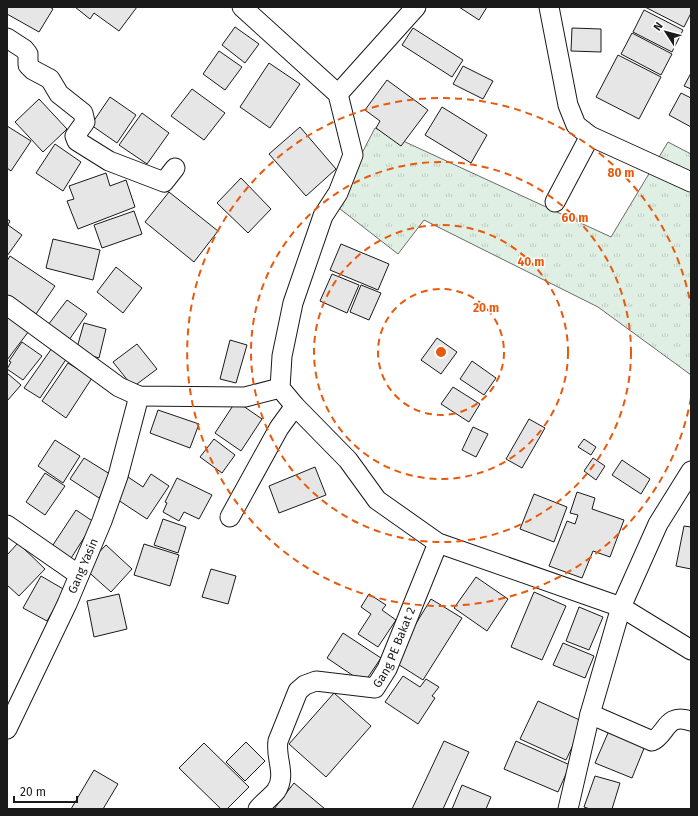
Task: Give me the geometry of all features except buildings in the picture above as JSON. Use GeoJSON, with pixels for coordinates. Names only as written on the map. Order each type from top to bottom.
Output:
{"type":"FeatureCollection","features":[{"type":"Feature","properties":{"kind":"street"},"geometry":{"type":"LineString","coordinates":[[242,7],[338,94],[353,155],[338,193],[323,216],[293,303],[282,356],[280,388],[295,406],[348,460],[377,500],[438,543],[621,608],[691,650]]}},
{"type":"Feature","properties":{"kind":"street"},"geometry":{"type":"LineString","coordinates":[[338,94],[416,7]]}},
{"type":"Feature","properties":{"kind":"street"},"geometry":{"type":"LineString","coordinates":[[549,7],[568,105],[576,125],[590,136],[690,180]]}},
{"type":"Feature","properties":{"kind":"street"},"geometry":{"type":"LineString","coordinates":[[7,38],[24,49],[28,54],[28,65],[33,70],[50,79],[59,94],[83,113],[85,122],[75,136],[77,141],[110,161],[164,182],[175,168]]}},
{"type":"Feature","properties":{"kind":"street"},"geometry":{"type":"LineString","coordinates":[[555,202],[590,136]]}},
{"type":"Feature","properties":{"kind":"street"},"geometry":{"type":"LineString","coordinates":[[7,305],[119,387],[139,396],[245,397],[280,388]]}},
{"type":"Feature","properties":{"kind":"street","name":"Gang Yasin"},"geometry":{"type":"LineString","coordinates":[[7,729],[79,575],[102,521],[118,476],[139,396]]}},
{"type":"Feature","properties":{"kind":"street"},"geometry":{"type":"LineString","coordinates":[[230,517],[279,428],[295,406]]}},
{"type":"Feature","properties":{"kind":"street"},"geometry":{"type":"LineString","coordinates":[[568,809],[590,714],[621,608],[658,524],[691,471]]}},
{"type":"Feature","properties":{"kind":"street"},"geometry":{"type":"LineString","coordinates":[[7,525],[79,575]]}},
{"type":"Feature","properties":{"kind":"street","name":"Gang PE Bakat 2"},"geometry":{"type":"LineString","coordinates":[[258,809],[276,791],[280,783],[281,776],[276,747],[298,691],[305,684],[316,681],[375,688],[387,669],[438,543]]}},
{"type":"Feature","properties":{"kind":"street"},"geometry":{"type":"LineString","coordinates":[[590,714],[652,741],[671,722],[682,718],[691,721]]}},
{"type":"Feature","properties":{"kind":"green space"},"geometry":{"type":"Polygon","coordinates":[[[375,128],[611,237],[668,142],[691,154],[691,375],[598,307],[424,220],[398,254],[335,205],[375,128]]]}}]}
